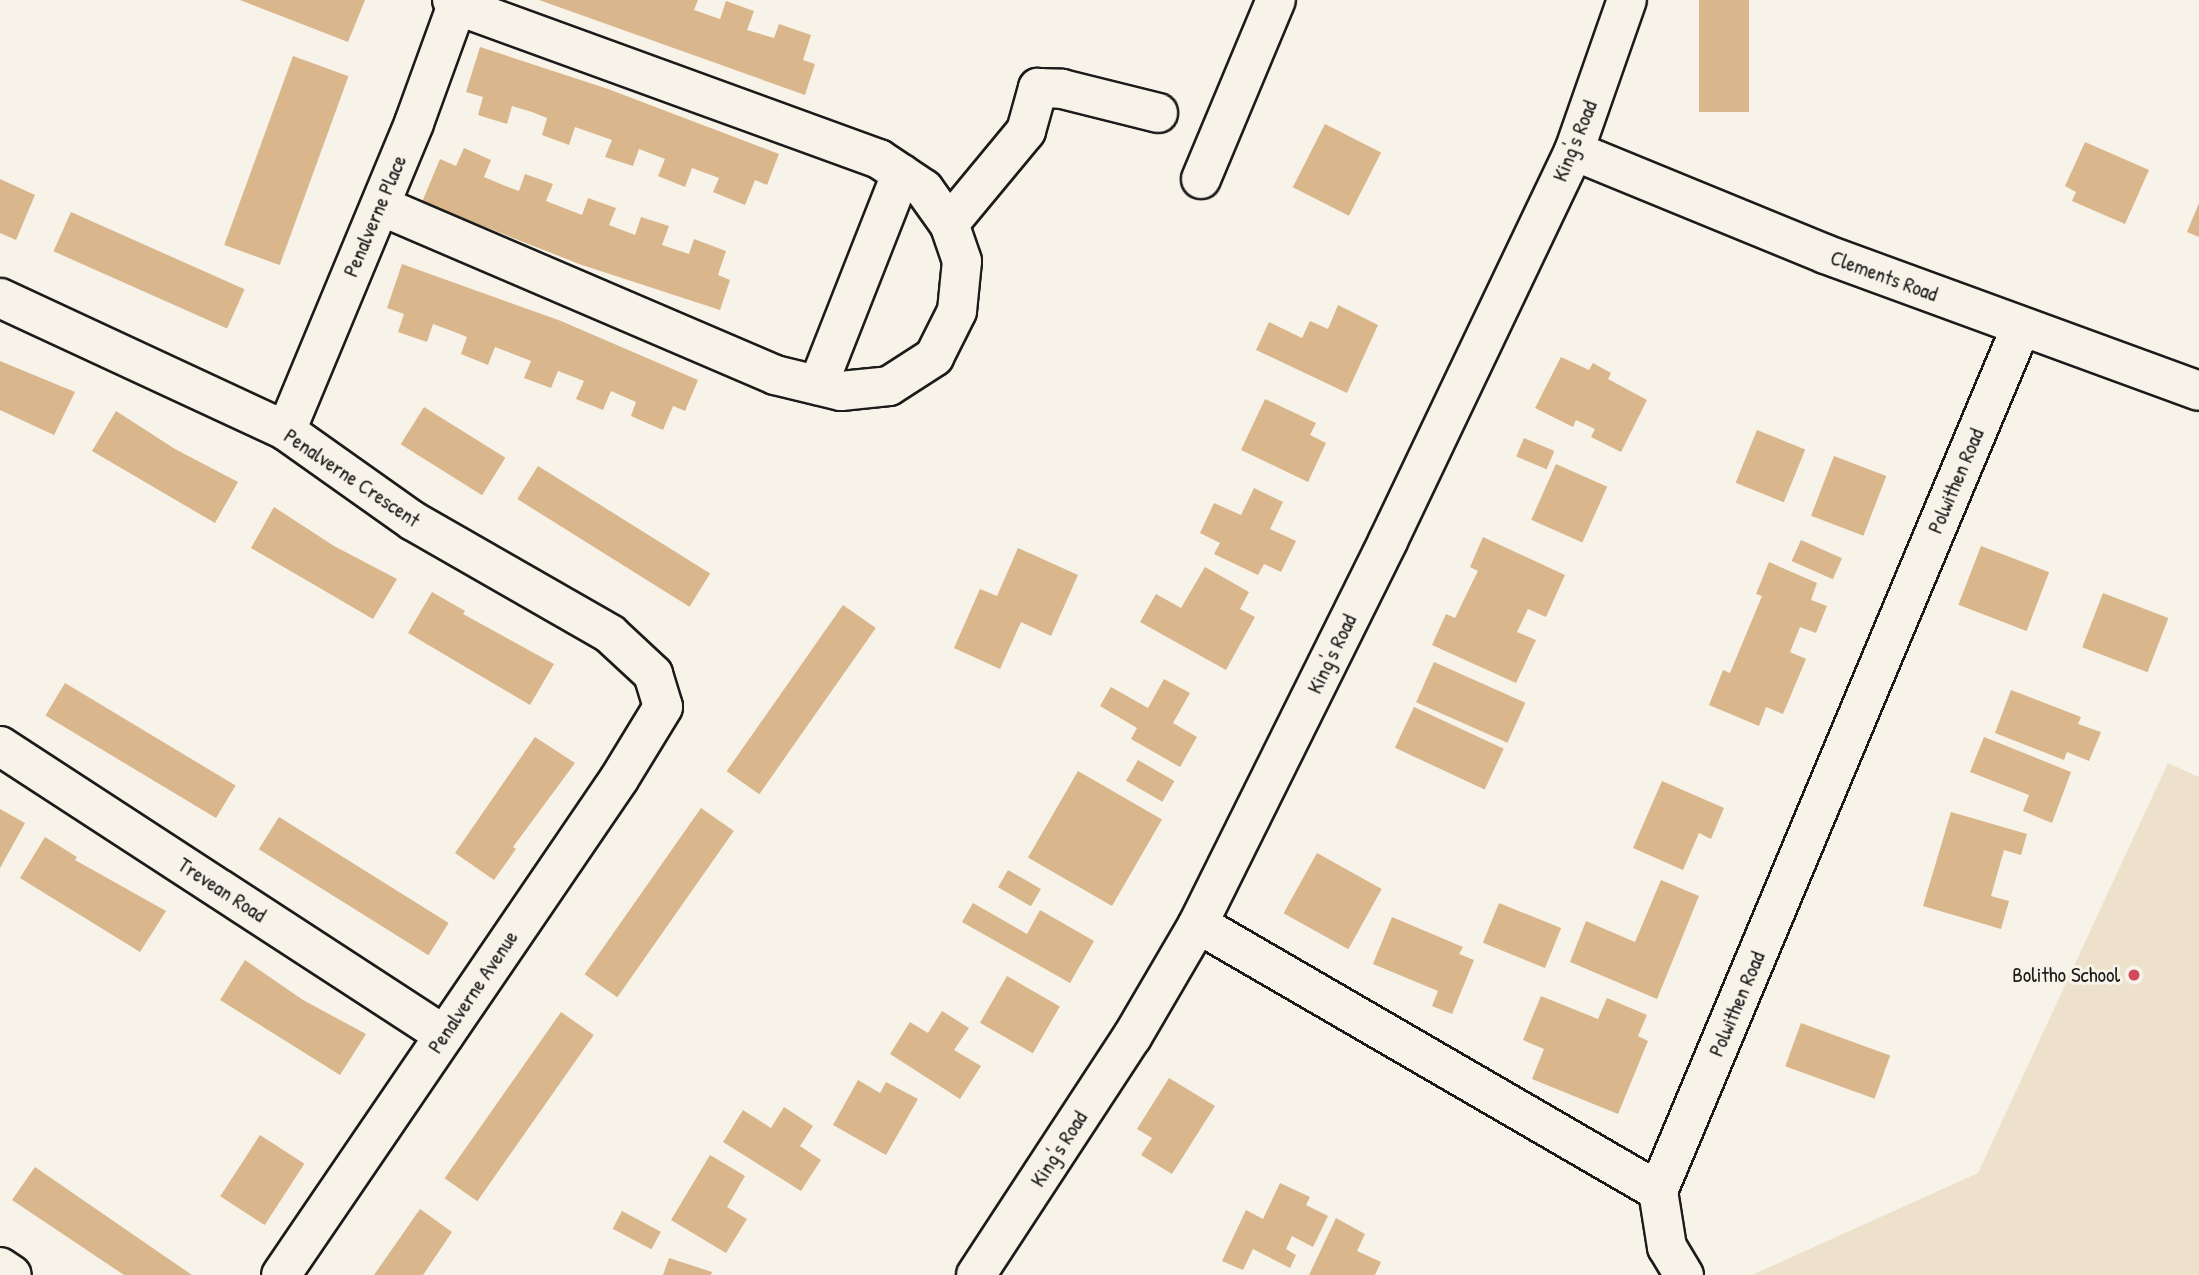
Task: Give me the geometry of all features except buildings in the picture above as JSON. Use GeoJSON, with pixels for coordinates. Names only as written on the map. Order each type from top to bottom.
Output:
{"type":"FeatureCollection","features":[{"type":"Feature","properties":{"kind":"street"},"geometry":{"type":"LineString","coordinates":[[1201,180],[1276,0]]}},
{"type":"Feature","properties":{"kind":"street","name":"King's Road"},"geometry":{"type":"LineString","coordinates":[[976,1275],[1132,1037],[1198,924],[1388,541],[1573,151],[1627,0]]}},
{"type":"Feature","properties":{"kind":"street"},"geometry":{"type":"LineString","coordinates":[[381,206],[775,375],[841,391],[889,386],[934,357],[957,311],[962,261],[949,224],[924,189],[880,159],[456,2]]}},
{"type":"Feature","properties":{"kind":"street","name":"Penalverne Place"},"geometry":{"type":"LineString","coordinates":[[286,431],[381,206],[456,2]]}},
{"type":"Feature","properties":{"kind":"street"},"geometry":{"type":"LineString","coordinates":[[949,224],[1026,131],[1038,88],[1062,89],[1158,113]]}},
{"type":"Feature","properties":{"kind":"street","name":"Clements Road"},"geometry":{"type":"LineString","coordinates":[[1573,151],[1825,254],[2199,391]]}},
{"type":"Feature","properties":{"kind":"street"},"geometry":{"type":"LineString","coordinates":[[818,385],[901,174]]}},
{"type":"Feature","properties":{"kind":"street","name":"Penalverne Crescent"},"geometry":{"type":"LineString","coordinates":[[0,298],[286,431],[414,521],[610,635],[653,674],[663,707]]}},
{"type":"Feature","properties":{"kind":"street","name":"Polwithen Road"},"geometry":{"type":"LineString","coordinates":[[1658,1191],[2021,327]]}},
{"type":"Feature","properties":{"kind":"street","name":"Penalverne Avenue"},"geometry":{"type":"LineString","coordinates":[[281,1275],[663,707]]}},
{"type":"Feature","properties":{"kind":"street","name":"Trevean Road"},"geometry":{"type":"LineString","coordinates":[[0,746],[444,1035]]}},
{"type":"Feature","properties":{"kind":"street"},"geometry":{"type":"LineString","coordinates":[[1198,924],[1658,1191],[1667,1247],[1684,1275]]}},
{"type":"Feature","properties":{"kind":"street"},"geometry":{"type":"LineString","coordinates":[[0,1267],[12,1275]]}},
{"type":"Feature","properties":{"kind":"shaded area","name":"Bolitho School"},"geometry":{"type":"Polygon","coordinates":[[[2168,763],[2199,777],[2199,1275],[1752,1275],[1978,1173],[2168,763]]]}},
{"type":"Feature","properties":{"kind":"place","name":"Bolitho School"},"geometry":{"type":"Point","coordinates":[2134,975]}}]}
